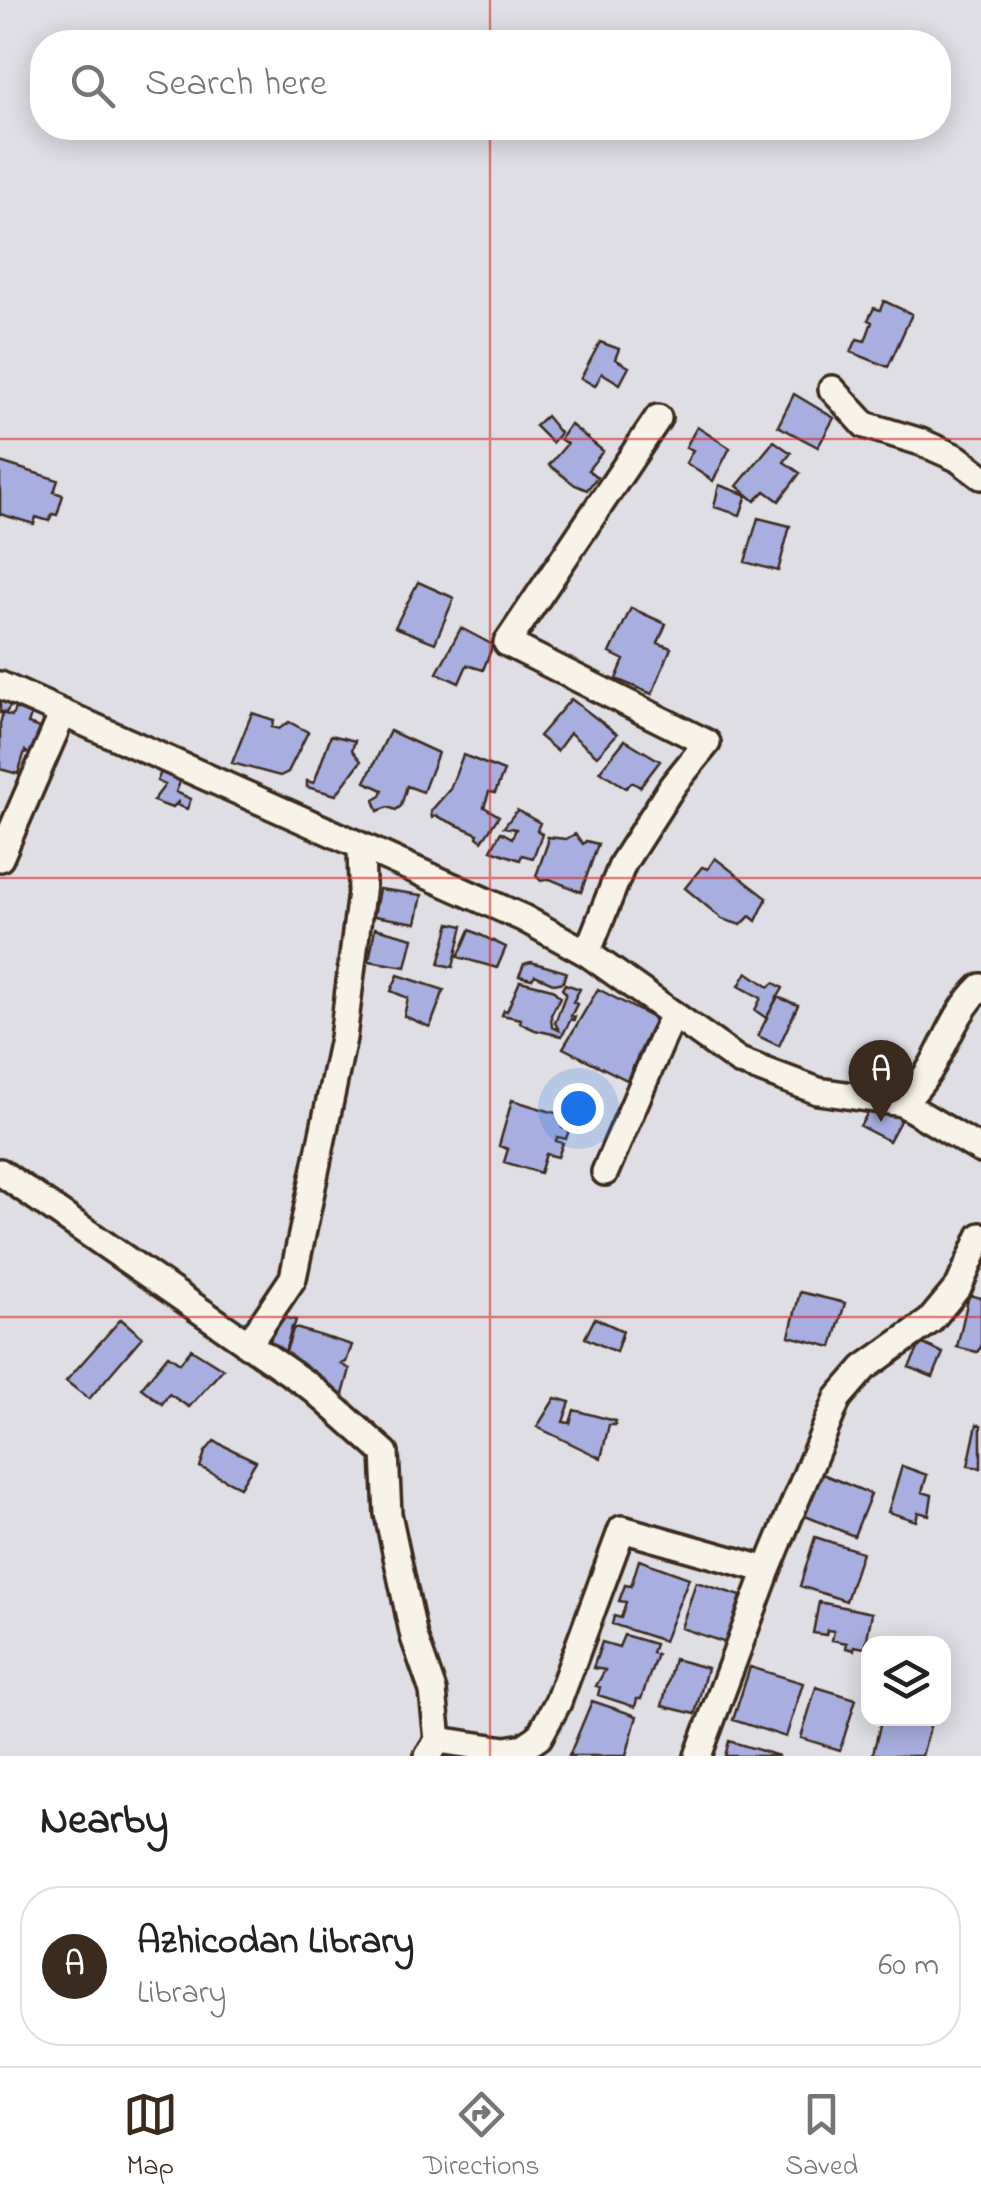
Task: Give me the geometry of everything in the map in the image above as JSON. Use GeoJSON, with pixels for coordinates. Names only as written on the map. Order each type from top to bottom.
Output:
{"type":"FeatureCollection","features":[{"type":"Feature","properties":{"kind":"street"},"geometry":{"type":"LineString","coordinates":[[832,389],[865,425],[922,442],[957,458],[981,476]]}},
{"type":"Feature","properties":{"kind":"street"},"geometry":{"type":"LineString","coordinates":[[586,953],[623,863],[673,786],[707,744],[507,643],[658,418]]}},
{"type":"Feature","properties":{"kind":"street"},"geometry":{"type":"LineString","coordinates":[[0,685],[523,918],[586,953],[739,1061],[818,1090],[902,1102],[981,1150]]}},
{"type":"Feature","properties":{"kind":"street"},"geometry":{"type":"LineString","coordinates":[[0,858],[63,713]]}},
{"type":"Feature","properties":{"kind":"street"},"geometry":{"type":"LineString","coordinates":[[248,1345],[293,1278],[343,1038],[362,884],[361,847]]}},
{"type":"Feature","properties":{"kind":"street"},"geometry":{"type":"LineString","coordinates":[[902,1102],[924,1084],[962,1006],[981,986]]}},
{"type":"Feature","properties":{"kind":"street"},"geometry":{"type":"LineString","coordinates":[[605,1172],[674,1014]]}},
{"type":"Feature","properties":{"kind":"street"},"geometry":{"type":"LineString","coordinates":[[0,1172],[312,1388],[385,1453],[388,1514],[414,1637],[433,1690],[433,1748],[506,1750],[524,1747],[539,1737],[558,1702],[622,1528],[767,1570]]}},
{"type":"Feature","properties":{"kind":"street"},"geometry":{"type":"LineString","coordinates":[[698,1756],[767,1570],[838,1398],[864,1368],[930,1321],[959,1286],[981,1236]]}},
{"type":"Feature","properties":{"kind":"building"},"geometry":{"type":"Polygon","coordinates":[[[884,301],[912,314],[888,367],[851,352],[857,339],[865,341],[872,322],[868,320],[874,308],[880,310],[884,301]]]}},
{"type":"Feature","properties":{"kind":"building"},"geometry":{"type":"Polygon","coordinates":[[[600,342],[619,349],[615,359],[629,367],[620,384],[602,373],[595,386],[581,378],[600,342]]]}},
{"type":"Feature","properties":{"kind":"building"},"geometry":{"type":"Polygon","coordinates":[[[794,394],[834,418],[818,447],[778,426],[794,394]]]}},
{"type":"Feature","properties":{"kind":"building"},"geometry":{"type":"Polygon","coordinates":[[[546,416],[560,433],[552,443],[535,426],[546,416]]]}},
{"type":"Feature","properties":{"kind":"building"},"geometry":{"type":"Polygon","coordinates":[[[570,424],[603,451],[588,470],[597,477],[587,490],[549,465],[567,444],[560,439],[570,424]]]}},
{"type":"Feature","properties":{"kind":"building"},"geometry":{"type":"Polygon","coordinates":[[[697,427],[730,448],[713,481],[686,463],[693,450],[686,447],[697,427]]]}},
{"type":"Feature","properties":{"kind":"building"},"geometry":{"type":"Polygon","coordinates":[[[774,441],[791,453],[784,462],[800,473],[779,501],[765,491],[755,501],[737,486],[774,441]]]}},
{"type":"Feature","properties":{"kind":"building"},"geometry":{"type":"Polygon","coordinates":[[[0,462],[58,480],[54,492],[63,495],[57,515],[52,514],[49,521],[36,517],[34,524],[0,514],[0,462]]]}},
{"type":"Feature","properties":{"kind":"building"},"geometry":{"type":"Polygon","coordinates":[[[719,485],[747,495],[740,515],[714,507],[719,485]]]}},
{"type":"Feature","properties":{"kind":"building"},"geometry":{"type":"Polygon","coordinates":[[[758,518],[790,526],[778,571],[745,562],[758,518]]]}},
{"type":"Feature","properties":{"kind":"building"},"geometry":{"type":"Polygon","coordinates":[[[418,582],[454,598],[435,643],[395,627],[418,582]]]}},
{"type":"Feature","properties":{"kind":"building"},"geometry":{"type":"Polygon","coordinates":[[[631,608],[666,624],[658,643],[671,648],[652,694],[616,679],[624,660],[610,653],[631,608]]]}},
{"type":"Feature","properties":{"kind":"building"},"geometry":{"type":"Polygon","coordinates":[[[461,628],[493,645],[483,670],[467,665],[459,683],[437,673],[461,628]]]}},
{"type":"Feature","properties":{"kind":"building"},"geometry":{"type":"Polygon","coordinates":[[[571,699],[617,734],[597,756],[570,733],[557,751],[539,736],[571,699]]]}},
{"type":"Feature","properties":{"kind":"building"},"geometry":{"type":"Polygon","coordinates":[[[0,700],[12,704],[5,714],[12,716],[15,708],[31,715],[28,724],[40,728],[32,757],[25,751],[18,774],[0,769],[0,700]]]}},
{"type":"Feature","properties":{"kind":"building"},"geometry":{"type":"Polygon","coordinates":[[[252,713],[274,720],[272,727],[279,729],[289,722],[308,732],[288,772],[280,776],[232,763],[252,713]]]}},
{"type":"Feature","properties":{"kind":"building"},"geometry":{"type":"Polygon","coordinates":[[[390,731],[438,753],[423,792],[407,786],[401,806],[378,811],[374,800],[383,790],[365,782],[390,731]]]}},
{"type":"Feature","properties":{"kind":"building"},"geometry":{"type":"Polygon","coordinates":[[[331,735],[355,741],[352,750],[361,761],[336,795],[307,787],[307,781],[314,783],[331,735]]]}},
{"type":"Feature","properties":{"kind":"building"},"geometry":{"type":"Polygon","coordinates":[[[625,740],[660,761],[640,787],[632,782],[626,788],[600,771],[625,740]]]}},
{"type":"Feature","properties":{"kind":"building"},"geometry":{"type":"Polygon","coordinates":[[[463,755],[504,771],[484,807],[499,816],[482,841],[478,834],[436,816],[432,818],[431,811],[450,789],[463,755]]]}},
{"type":"Feature","properties":{"kind":"building"},"geometry":{"type":"Polygon","coordinates":[[[162,770],[182,777],[176,792],[191,799],[187,809],[177,805],[179,801],[172,808],[153,801],[165,785],[157,781],[162,770]]]}},
{"type":"Feature","properties":{"kind":"building"},"geometry":{"type":"Polygon","coordinates":[[[517,810],[540,823],[537,830],[542,834],[533,858],[522,855],[520,860],[491,850],[501,832],[512,838],[516,829],[504,827],[517,810]]]}},
{"type":"Feature","properties":{"kind":"building"},"geometry":{"type":"Polygon","coordinates":[[[575,834],[583,844],[598,844],[581,892],[550,879],[541,881],[536,876],[547,837],[566,839],[575,834]]]}},
{"type":"Feature","properties":{"kind":"building"},"geometry":{"type":"Polygon","coordinates":[[[715,858],[767,898],[756,921],[750,916],[741,925],[722,919],[685,888],[715,858]]]}},
{"type":"Feature","properties":{"kind":"building"},"geometry":{"type":"Polygon","coordinates":[[[379,889],[422,895],[416,923],[374,916],[379,889]]]}},
{"type":"Feature","properties":{"kind":"building"},"geometry":{"type":"Polygon","coordinates":[[[450,923],[463,926],[453,967],[439,964],[450,923]]]}},
{"type":"Feature","properties":{"kind":"building"},"geometry":{"type":"Polygon","coordinates":[[[375,928],[413,938],[406,967],[369,961],[375,928]]]}},
{"type":"Feature","properties":{"kind":"building"},"geometry":{"type":"Polygon","coordinates":[[[470,930],[506,947],[497,968],[458,957],[470,930]]]}},
{"type":"Feature","properties":{"kind":"building"},"geometry":{"type":"Polygon","coordinates":[[[531,962],[566,972],[563,982],[555,984],[535,975],[532,979],[519,976],[524,964],[531,962]]]}},
{"type":"Feature","properties":{"kind":"building"},"geometry":{"type":"Polygon","coordinates":[[[747,972],[769,987],[774,983],[783,988],[766,1018],[755,1010],[761,998],[739,986],[747,972]]]}},
{"type":"Feature","properties":{"kind":"building"},"geometry":{"type":"Polygon","coordinates":[[[398,975],[444,990],[430,1027],[404,1016],[408,998],[391,991],[398,975]]]}},
{"type":"Feature","properties":{"kind":"building"},"geometry":{"type":"Polygon","coordinates":[[[520,981],[552,989],[560,997],[551,1015],[552,1027],[559,1030],[555,1023],[566,993],[562,989],[565,984],[580,989],[573,1002],[577,1004],[571,1016],[574,1020],[562,1036],[535,1030],[520,1023],[521,1019],[502,1015],[520,981]]]}},
{"type":"Feature","properties":{"kind":"building"},"geometry":{"type":"Polygon","coordinates":[[[598,989],[655,1019],[627,1080],[563,1048],[598,989]]]}},
{"type":"Feature","properties":{"kind":"building"},"geometry":{"type":"Polygon","coordinates":[[[777,997],[798,1005],[779,1046],[758,1036],[777,997]]]}},
{"type":"Feature","properties":{"kind":"building"},"geometry":{"type":"Polygon","coordinates":[[[512,1100],[572,1118],[570,1126],[563,1124],[562,1128],[569,1130],[566,1139],[557,1137],[556,1141],[563,1143],[558,1157],[546,1154],[540,1173],[504,1162],[508,1149],[499,1146],[512,1100]]]}},
{"type":"Feature","properties":{"kind":"building"},"geometry":{"type":"Polygon","coordinates":[[[873,1104],[901,1119],[889,1141],[860,1126],[873,1104]]]}},
{"type":"Feature","properties":{"kind":"building"},"geometry":{"type":"Polygon","coordinates":[[[800,1292],[845,1303],[832,1347],[789,1336],[800,1292]]]}},
{"type":"Feature","properties":{"kind":"building"},"geometry":{"type":"Polygon","coordinates":[[[969,1295],[981,1298],[981,1347],[977,1352],[957,1347],[969,1295]]]}},
{"type":"Feature","properties":{"kind":"building"},"geometry":{"type":"Polygon","coordinates":[[[278,1316],[296,1320],[278,1376],[261,1371],[278,1316]]]}},
{"type":"Feature","properties":{"kind":"building"},"geometry":{"type":"Polygon","coordinates":[[[595,1318],[623,1331],[616,1352],[585,1338],[595,1318]]]}},
{"type":"Feature","properties":{"kind":"building"},"geometry":{"type":"Polygon","coordinates":[[[121,1319],[142,1337],[89,1399],[66,1381],[121,1319]]]}},
{"type":"Feature","properties":{"kind":"building"},"geometry":{"type":"Polygon","coordinates":[[[292,1327],[352,1345],[346,1362],[341,1364],[350,1369],[341,1402],[278,1376],[292,1327]]]}},
{"type":"Feature","properties":{"kind":"building"},"geometry":{"type":"Polygon","coordinates":[[[921,1343],[943,1353],[933,1377],[909,1367],[921,1343]]]}},
{"type":"Feature","properties":{"kind":"building"},"geometry":{"type":"Polygon","coordinates":[[[191,1349],[223,1369],[189,1407],[169,1394],[162,1404],[141,1388],[168,1355],[180,1363],[191,1349]]]}},
{"type":"Feature","properties":{"kind":"building"},"geometry":{"type":"Polygon","coordinates":[[[555,1398],[570,1402],[563,1422],[570,1423],[574,1410],[615,1421],[615,1425],[609,1425],[601,1458],[537,1427],[555,1398]]]}},
{"type":"Feature","properties":{"kind":"building"},"geometry":{"type":"Polygon","coordinates":[[[977,1424],[981,1425],[981,1468],[968,1466],[977,1424]]]}},
{"type":"Feature","properties":{"kind":"building"},"geometry":{"type":"Polygon","coordinates":[[[214,1441],[256,1461],[240,1487],[200,1467],[214,1441]]]}},
{"type":"Feature","properties":{"kind":"building"},"geometry":{"type":"Polygon","coordinates":[[[902,1466],[927,1475],[922,1492],[932,1495],[929,1515],[918,1512],[916,1521],[888,1512],[902,1466]]]}},
{"type":"Feature","properties":{"kind":"building"},"geometry":{"type":"Polygon","coordinates":[[[815,1471],[871,1494],[854,1536],[798,1513],[815,1471]]]}},
{"type":"Feature","properties":{"kind":"building"},"geometry":{"type":"Polygon","coordinates":[[[815,1537],[862,1552],[846,1601],[800,1586],[815,1537]]]}},
{"type":"Feature","properties":{"kind":"building"},"geometry":{"type":"Polygon","coordinates":[[[639,1560],[689,1578],[664,1641],[612,1624],[614,1616],[621,1618],[626,1602],[619,1601],[625,1585],[631,1586],[639,1560]]]}},
{"type":"Feature","properties":{"kind":"building"},"geometry":{"type":"Polygon","coordinates":[[[696,1582],[741,1596],[726,1643],[681,1628],[696,1582]]]}},
{"type":"Feature","properties":{"kind":"building"},"geometry":{"type":"Polygon","coordinates":[[[819,1602],[872,1613],[867,1636],[861,1636],[861,1647],[854,1646],[854,1650],[846,1648],[847,1643],[832,1640],[834,1631],[827,1630],[826,1635],[813,1633],[819,1602]]]}},
{"type":"Feature","properties":{"kind":"building"},"geometry":{"type":"Polygon","coordinates":[[[624,1635],[655,1644],[652,1653],[657,1654],[635,1707],[598,1695],[600,1687],[596,1686],[605,1670],[593,1668],[602,1642],[619,1647],[624,1635]]]}},
{"type":"Feature","properties":{"kind":"building"},"geometry":{"type":"Polygon","coordinates":[[[674,1659],[707,1668],[695,1714],[662,1706],[674,1659]]]}},
{"type":"Feature","properties":{"kind":"building"},"geometry":{"type":"Polygon","coordinates":[[[750,1667],[803,1683],[786,1737],[733,1720],[750,1667]]]}},
{"type":"Feature","properties":{"kind":"building"},"geometry":{"type":"Polygon","coordinates":[[[816,1687],[856,1699],[840,1750],[801,1738],[816,1687]]]}},
{"type":"Feature","properties":{"kind":"building"},"geometry":{"type":"Polygon","coordinates":[[[592,1701],[637,1716],[626,1756],[569,1756],[592,1701]]]}},
{"type":"Feature","properties":{"kind":"building"},"geometry":{"type":"Polygon","coordinates":[[[880,1726],[930,1726],[922,1756],[873,1753],[880,1726]]]}},
{"type":"Feature","properties":{"kind":"building"},"geometry":{"type":"Polygon","coordinates":[[[729,1741],[779,1756],[725,1756],[729,1741]]]}},
{"type":"Feature","properties":{"kind":"place","name":"Azhicodan Library"},"geometry":{"type":"Point","coordinates":[881,1122]}}]}
